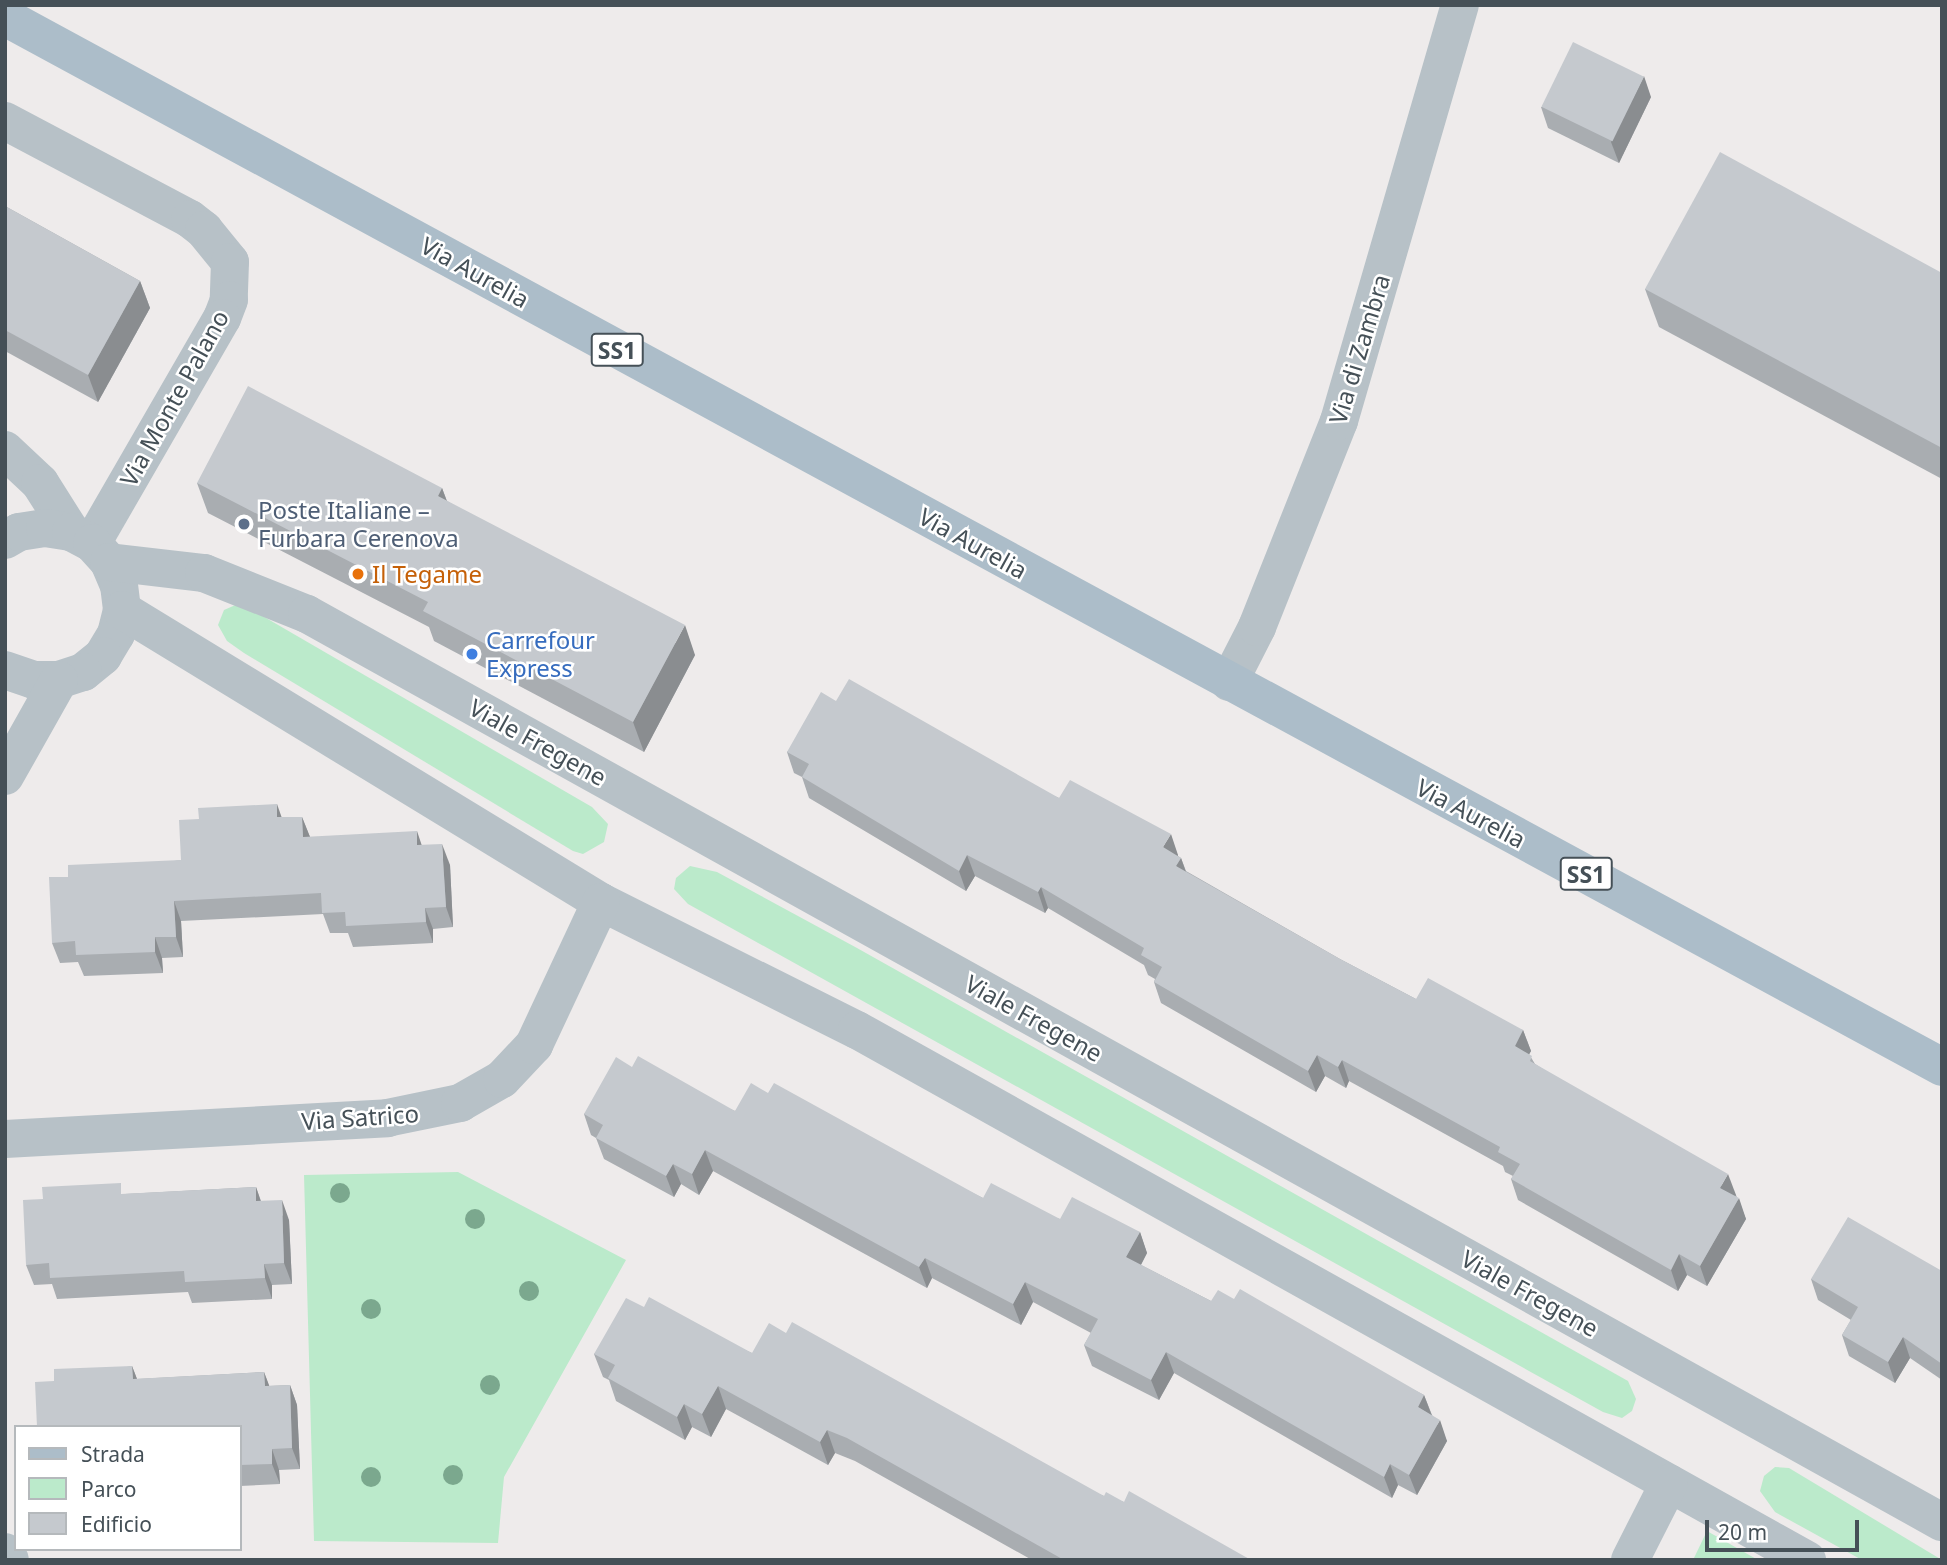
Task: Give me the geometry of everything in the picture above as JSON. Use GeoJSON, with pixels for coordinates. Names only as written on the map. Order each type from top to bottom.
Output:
{"type":"FeatureCollection","features":[{"type":"Feature","properties":{"kind":"main road","name":"Via Aurelia"},"geometry":{"type":"LineString","coordinates":[[5,17],[1942,1066]]}},
{"type":"Feature","properties":{"kind":"street","name":"Via di Zambra"},"geometry":{"type":"LineString","coordinates":[[1229,682],[1257,626],[1339,421],[1460,5]]}},
{"type":"Feature","properties":{"kind":"street","name":"Via Monte Palano"},"geometry":{"type":"LineString","coordinates":[[5,121],[190,219],[204,230],[230,262],[229,300],[222,318],[91,546]]}},
{"type":"Feature","properties":{"kind":"street"},"geometry":{"type":"LineString","coordinates":[[5,450],[40,483],[119,584],[122,610],[116,634],[103,656],[83,672],[59,681],[34,681],[5,670]]}},
{"type":"Feature","properties":{"kind":"street","name":"Viale Fregene"},"geometry":{"type":"LineString","coordinates":[[10,533],[45,528],[91,546],[204,573],[307,614],[1942,1522]]}},
{"type":"Feature","properties":{"kind":"street"},"geometry":{"type":"LineString","coordinates":[[122,610],[601,902],[857,1030],[1807,1560]]}},
{"type":"Feature","properties":{"kind":"street"},"geometry":{"type":"LineString","coordinates":[[5,776],[59,681]]}},
{"type":"Feature","properties":{"kind":"street","name":"Via Satrico"},"geometry":{"type":"LineString","coordinates":[[5,1139],[387,1118],[460,1103],[502,1079],[534,1045],[601,902]]}},
{"type":"Feature","properties":{"kind":"street"},"geometry":{"type":"LineString","coordinates":[[1630,1560],[1669,1483]]}},
{"type":"Feature","properties":{"kind":"street"},"geometry":{"type":"LineString","coordinates":[[5,1552],[10,1560]]}},
{"type":"Feature","properties":{"kind":"green space"},"geometry":{"type":"Polygon","coordinates":[[[240,603],[592,807],[608,824],[604,842],[583,854],[573,851],[244,653],[227,641],[218,625],[224,610],[240,603]]]}},
{"type":"Feature","properties":{"kind":"green space"},"geometry":{"type":"Polygon","coordinates":[[[690,866],[717,872],[857,948],[1628,1381],[1636,1399],[1632,1411],[1622,1418],[1603,1412],[688,904],[674,889],[676,878],[690,866]]]}},
{"type":"Feature","properties":{"kind":"green space"},"geometry":{"type":"Polygon","coordinates":[[[458,1172],[626,1260],[504,1477],[498,1543],[314,1541],[304,1175],[458,1172]]]}},
{"type":"Feature","properties":{"kind":"green space"},"geometry":{"type":"Polygon","coordinates":[[[1775,1467],[1789,1468],[1942,1560],[1862,1560],[1775,1512],[1760,1491],[1764,1476],[1775,1467]]]}},
{"type":"Feature","properties":{"kind":"green space"},"geometry":{"type":"Polygon","coordinates":[[[1707,1531],[1758,1560],[1693,1560],[1707,1531]]]}},
{"type":"Feature","properties":{"kind":"building"},"geometry":{"type":"Polygon","coordinates":[[[1573,42],[1644,77],[1612,141],[1541,107],[1573,42]]]}},
{"type":"Feature","properties":{"kind":"building"},"geometry":{"type":"Polygon","coordinates":[[[1720,152],[1942,273],[1942,448],[1645,289],[1720,152]]]}},
{"type":"Feature","properties":{"kind":"building"},"geometry":{"type":"Polygon","coordinates":[[[5,206],[140,281],[88,375],[5,330],[5,206]]]}},
{"type":"Feature","properties":{"kind":"building"},"geometry":{"type":"Polygon","coordinates":[[[248,386],[442,488],[438,496],[685,625],[633,722],[423,611],[428,602],[197,483],[248,386]]]}},
{"type":"Feature","properties":{"kind":"building"},"geometry":{"type":"Polygon","coordinates":[[[849,679],[1059,798],[1070,780],[1171,834],[1163,847],[1181,858],[1176,866],[1416,999],[1428,978],[1523,1030],[1515,1046],[1532,1056],[1530,1061],[1728,1174],[1720,1188],[1739,1198],[1700,1266],[1679,1254],[1671,1270],[1511,1179],[1520,1164],[1498,1152],[1500,1147],[1342,1060],[1338,1067],[1317,1055],[1308,1071],[1154,982],[1162,967],[1141,955],[1144,948],[1041,887],[1038,892],[967,855],[959,871],[802,777],[809,764],[787,752],[821,692],[836,701],[849,679]]]}},
{"type":"Feature","properties":{"kind":"building"},"geometry":{"type":"Polygon","coordinates":[[[277,804],[277,817],[302,817],[303,837],[417,831],[417,845],[442,844],[446,907],[425,908],[426,922],[346,926],[345,912],[322,913],[321,893],[174,901],[176,937],[155,937],[155,952],[76,955],[75,941],[52,943],[49,877],[68,877],[68,865],[181,860],[179,820],[199,819],[198,808],[277,804]]]}},
{"type":"Feature","properties":{"kind":"building"},"geometry":{"type":"Polygon","coordinates":[[[638,1056],[735,1111],[751,1083],[768,1093],[774,1083],[983,1198],[991,1183],[1060,1219],[1072,1197],[1140,1232],[1126,1257],[1211,1301],[1218,1290],[1234,1299],[1240,1289],[1424,1395],[1418,1407],[1440,1420],[1409,1475],[1390,1464],[1384,1477],[1166,1352],[1151,1380],[1084,1345],[1098,1319],[1025,1282],[1013,1304],[925,1258],[919,1267],[705,1150],[692,1174],[673,1164],[666,1176],[596,1138],[603,1125],[584,1114],[616,1057],[632,1067],[638,1056]]]}},
{"type":"Feature","properties":{"kind":"building"},"geometry":{"type":"Polygon","coordinates":[[[121,1183],[121,1194],[256,1187],[256,1201],[282,1200],[284,1263],[264,1264],[265,1278],[185,1282],[184,1271],[50,1278],[49,1263],[26,1265],[23,1200],[43,1199],[42,1187],[121,1183]]]}},
{"type":"Feature","properties":{"kind":"building"},"geometry":{"type":"Polygon","coordinates":[[[1848,1217],[1942,1271],[1942,1364],[1903,1337],[1888,1362],[1842,1335],[1858,1307],[1811,1279],[1848,1217]]]}},
{"type":"Feature","properties":{"kind":"building"},"geometry":{"type":"Polygon","coordinates":[[[649,1297],[752,1353],[769,1323],[786,1333],[792,1322],[1104,1496],[1106,1492],[1124,1502],[1129,1491],[1251,1560],[1064,1560],[847,1438],[827,1430],[820,1442],[718,1386],[702,1414],[684,1404],[677,1417],[608,1378],[615,1365],[594,1354],[626,1298],[644,1307],[649,1297]]]}},
{"type":"Feature","properties":{"kind":"building"},"geometry":{"type":"Polygon","coordinates":[[[132,1366],[133,1379],[264,1372],[265,1386],[290,1385],[292,1448],[272,1449],[272,1464],[242,1465],[242,1425],[37,1425],[35,1382],[54,1381],[54,1369],[132,1366]]]}},
{"type":"Feature","properties":{"kind":"place","name":"Poste Italiane – Furbara Cerenova"},"geometry":{"type":"Point","coordinates":[244,524]}},
{"type":"Feature","properties":{"kind":"place","name":"Il Tegame"},"geometry":{"type":"Point","coordinates":[358,574]}},
{"type":"Feature","properties":{"kind":"place","name":"Carrefour Express"},"geometry":{"type":"Point","coordinates":[472,654]}}]}
